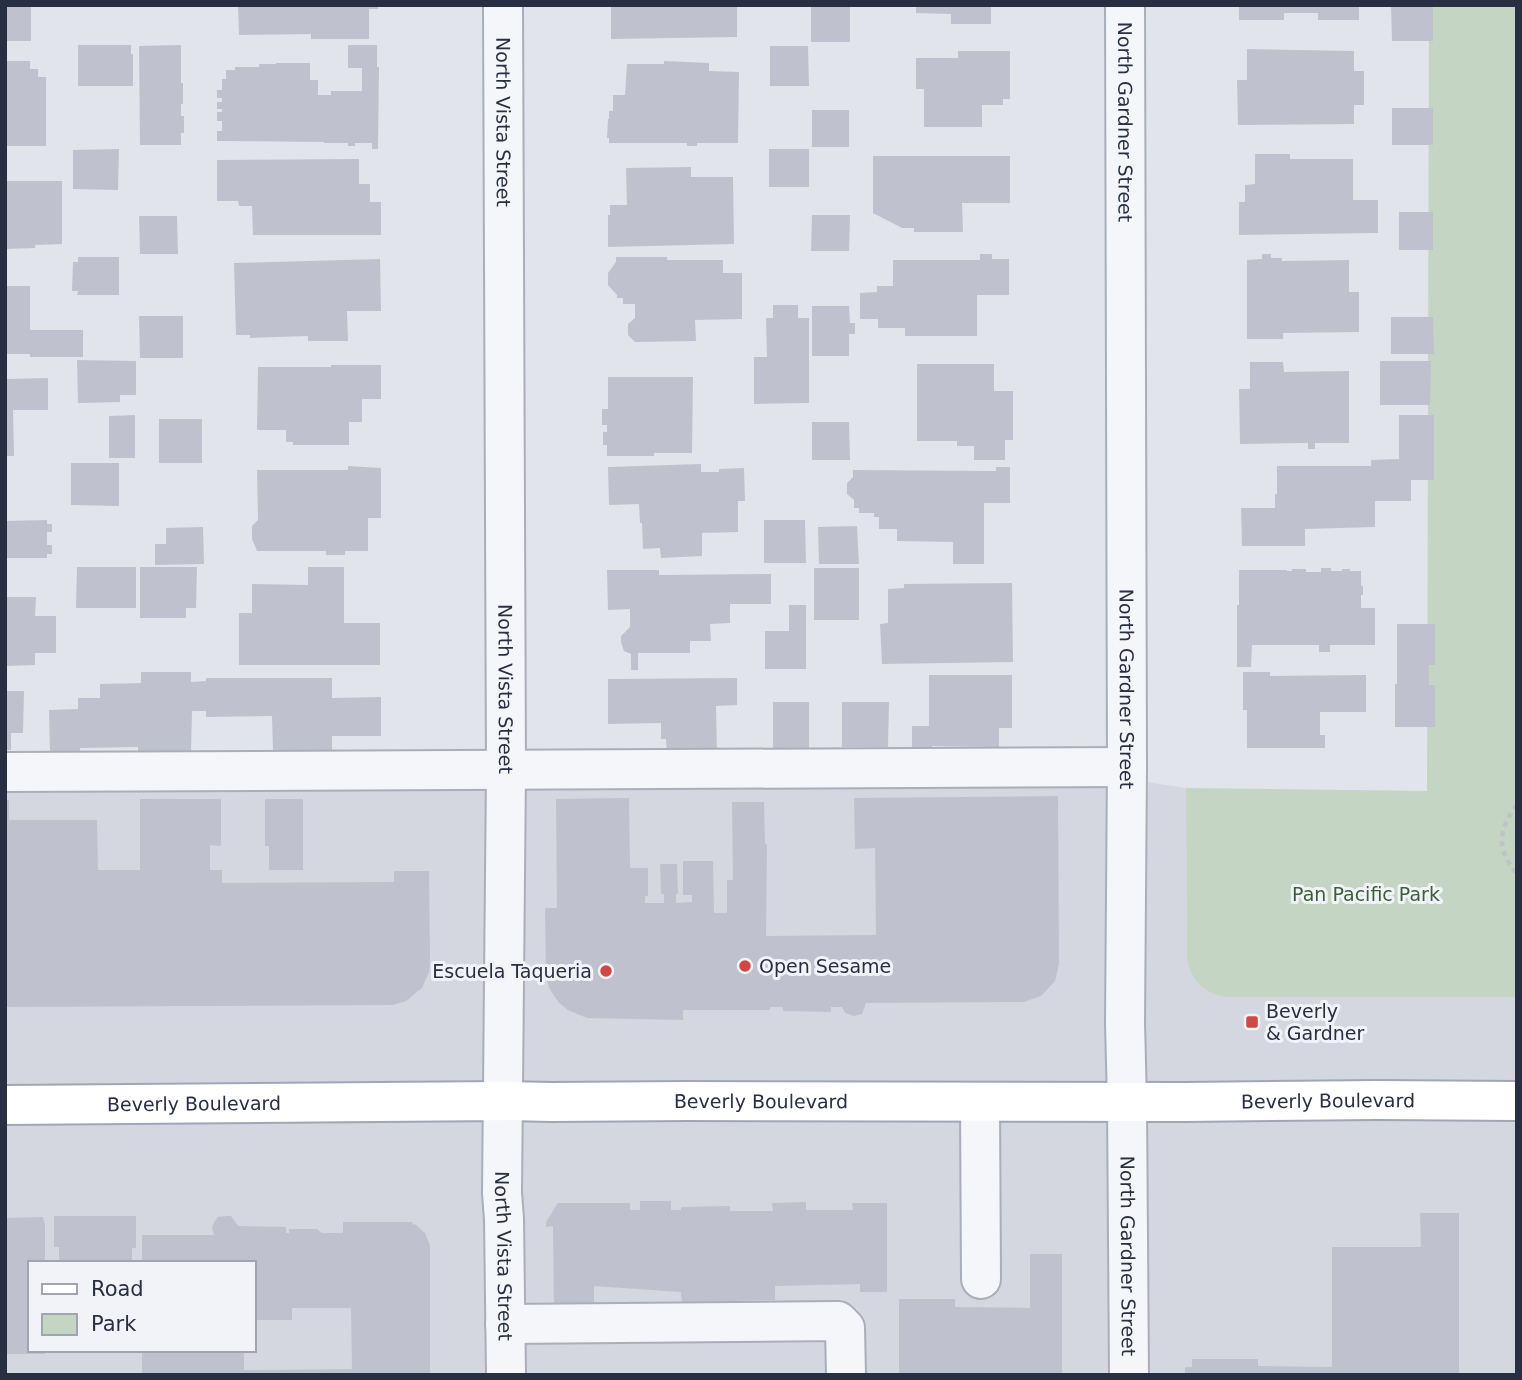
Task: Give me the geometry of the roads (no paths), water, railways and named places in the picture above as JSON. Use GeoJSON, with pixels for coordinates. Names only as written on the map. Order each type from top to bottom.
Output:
{"type":"FeatureCollection","features":[{"type":"Feature","properties":{"kind":"main road","name":"Beverly Boulevard"},"geometry":{"type":"LineString","coordinates":[[5,1105],[503,1101],[1517,1101]]}},
{"type":"Feature","properties":{"kind":"street","name":"North Vista Street"},"geometry":{"type":"LineString","coordinates":[[503,5],[506,770],[502,1193],[506,1375]]}},
{"type":"Feature","properties":{"kind":"street","name":"North Gardner Street"},"geometry":{"type":"LineString","coordinates":[[1125,5],[1125,1023],[1129,1375]]}},
{"type":"Feature","properties":{"kind":"street"},"geometry":{"type":"LineString","coordinates":[[5,772],[1127,766]]}},
{"type":"Feature","properties":{"kind":"street"},"geometry":{"type":"LineString","coordinates":[[980,1102],[981,1279]]}},
{"type":"Feature","properties":{"kind":"street"},"geometry":{"type":"LineString","coordinates":[[505,1324],[838,1321],[845,1328],[846,1375]]}},
{"type":"Feature","properties":{"kind":"place","name":"Open Sesame"},"geometry":{"type":"Point","coordinates":[745,966]}},
{"type":"Feature","properties":{"kind":"place","name":"Escuela Taqueria"},"geometry":{"type":"Point","coordinates":[606,971]}},
{"type":"Feature","properties":{"kind":"place","name":"Beverly & Gardner"},"geometry":{"type":"Point","coordinates":[1252,1022]}},
{"type":"Feature","properties":{"kind":"park label","name":"Pan Pacific Park"},"geometry":{"type":"Point","coordinates":[1366,894]}}]}
